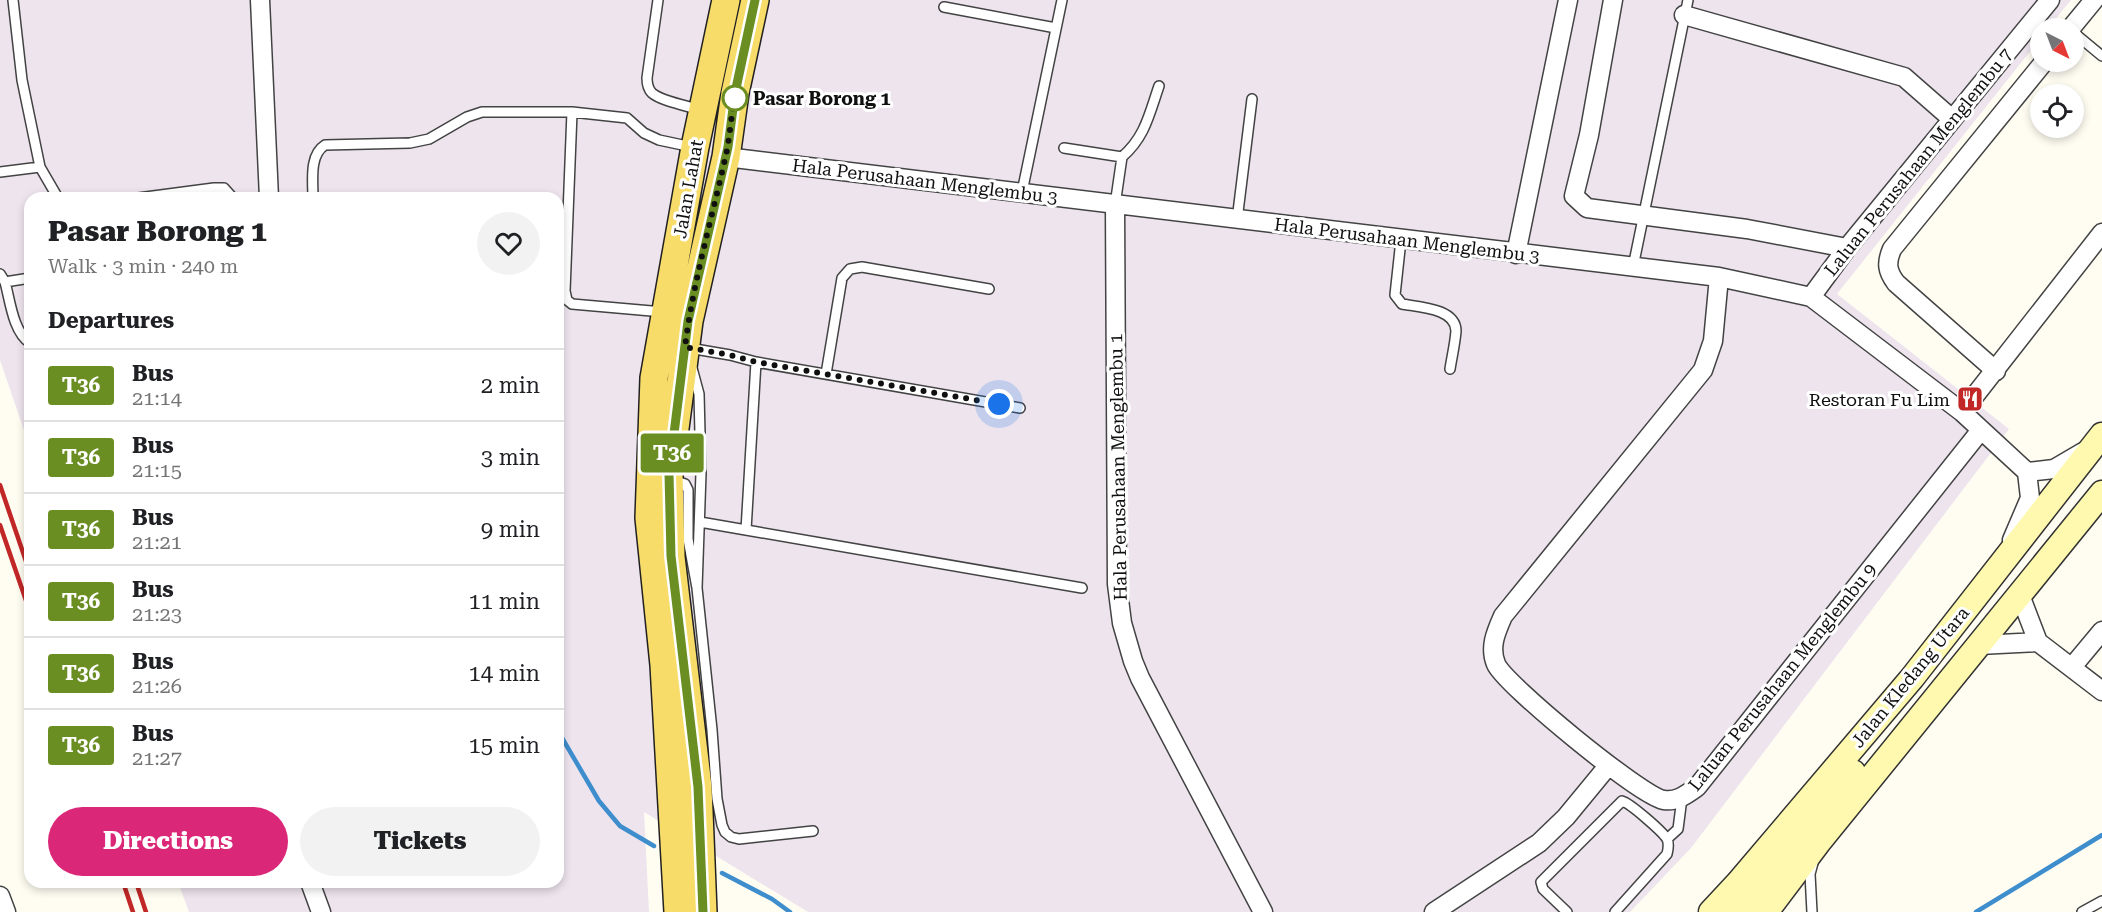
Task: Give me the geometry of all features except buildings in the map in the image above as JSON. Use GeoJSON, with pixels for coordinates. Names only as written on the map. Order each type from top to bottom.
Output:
{"type":"FeatureCollection","features":[{"type":"Feature","properties":{"kind":"main road"},"geometry":{"type":"LineString","coordinates":[[713,0],[714,31],[717,42]]}},
{"type":"Feature","properties":{"kind":"main road","name":"Jalan Lahat"},"geometry":{"type":"LineString","coordinates":[[678,912],[664,665],[649,518],[654,378],[695,147],[726,0]]}},
{"type":"Feature","properties":{"kind":"main road"},"geometry":{"type":"LineString","coordinates":[[726,157],[722,152],[721,144],[722,122],[743,0]]}},
{"type":"Feature","properties":{"kind":"main road"},"geometry":{"type":"LineString","coordinates":[[703,912],[698,787],[671,556],[669,474],[688,321],[726,157],[735,93],[755,0]]}},
{"type":"Feature","properties":{"kind":"main road","name":"Jalan Kledang Utara"},"geometry":{"type":"LineString","coordinates":[[1711,912],[1912,678],[2099,439]]}},
{"type":"Feature","properties":{"kind":"main road"},"geometry":{"type":"LineString","coordinates":[[1761,908],[2002,584],[2058,493]]}},
{"type":"Feature","properties":{"kind":"main road","name":"Jalan Kledang Utara"},"geometry":{"type":"LineString","coordinates":[[1761,908],[1818,843],[2102,493]]}},
{"type":"Feature","properties":{"kind":"street"},"geometry":{"type":"LineString","coordinates":[[260,0],[268,192]]}},
{"type":"Feature","properties":{"kind":"street"},"geometry":{"type":"LineString","coordinates":[[1516,254],[1568,0]]}},
{"type":"Feature","properties":{"kind":"street"},"geometry":{"type":"LineString","coordinates":[[1613,0],[1589,135],[1574,196],[1587,208],[1747,229],[1847,248]]}},
{"type":"Feature","properties":{"kind":"street","name":"Laluan Perusahaan Menglembu 7"},"geometry":{"type":"LineString","coordinates":[[1811,297],[1847,248],[2050,0]]}},
{"type":"Feature","properties":{"kind":"street"},"geometry":{"type":"LineString","coordinates":[[2081,18],[2094,0]]}},
{"type":"Feature","properties":{"kind":"street"},"geometry":{"type":"LineString","coordinates":[[1686,7],[1904,76],[1952,120]]}},
{"type":"Feature","properties":{"kind":"street"},"geometry":{"type":"LineString","coordinates":[[1996,371],[1896,284],[1889,274],[1887,262],[1892,249],[2036,72]]}},
{"type":"Feature","properties":{"kind":"street","name":"Hala Perusahaan Menglembu 3"},"geometry":{"type":"LineString","coordinates":[[726,157],[1719,277],[1811,297],[1962,412],[2027,472]]}},
{"type":"Feature","properties":{"kind":"street","name":"Hala Perusahaan Menglembu 1"},"geometry":{"type":"LineString","coordinates":[[1115,205],[1117,584],[1122,623],[1133,661],[1150,698],[1263,912]]}},
{"type":"Feature","properties":{"kind":"street"},"geometry":{"type":"LineString","coordinates":[[1962,412],[2102,233]]}},
{"type":"Feature","properties":{"kind":"street","name":"Laluan Perusahaan Menglembu 9"},"geometry":{"type":"LineString","coordinates":[[1719,277],[1713,341],[1703,370],[1503,616],[1492,640],[1496,665],[1511,684],[1608,766],[1647,794],[1664,800],[1682,798],[1697,787],[1981,430]]}},
{"type":"Feature","properties":{"kind":"street"},"geometry":{"type":"LineString","coordinates":[[1998,568],[2030,498],[2027,472],[2054,469],[2073,459],[2099,439]]}},
{"type":"Feature","properties":{"kind":"street"},"geometry":{"type":"LineString","coordinates":[[2020,594],[2038,642],[2102,691]]}},
{"type":"Feature","properties":{"kind":"street"},"geometry":{"type":"LineString","coordinates":[[2072,667],[2102,631]]}},
{"type":"Feature","properties":{"kind":"street"},"geometry":{"type":"LineString","coordinates":[[1979,645],[2038,642]]}},
{"type":"Feature","properties":{"kind":"street"},"geometry":{"type":"LineString","coordinates":[[1434,912],[1539,843],[1566,817],[1608,766]]}},
{"type":"Feature","properties":{"kind":"street"},"geometry":{"type":"LineString","coordinates":[[312,888],[321,912]]}},
{"type":"Feature","properties":{"kind":"lane"},"geometry":{"type":"LineString","coordinates":[[13,0],[22,80],[40,167],[55,192]]}},
{"type":"Feature","properties":{"kind":"lane"},"geometry":{"type":"LineString","coordinates":[[658,0],[647,86],[652,93],[663,98],[703,111]]}},
{"type":"Feature","properties":{"kind":"lane"},"geometry":{"type":"LineString","coordinates":[[1022,192],[1062,0]]}},
{"type":"Feature","properties":{"kind":"lane"},"geometry":{"type":"LineString","coordinates":[[944,7],[1056,28]]}},
{"type":"Feature","properties":{"kind":"lane"},"geometry":{"type":"LineString","coordinates":[[1634,267],[1686,7]]}},
{"type":"Feature","properties":{"kind":"lane"},"geometry":{"type":"LineString","coordinates":[[2084,40],[2102,56]]}},
{"type":"Feature","properties":{"kind":"lane"},"geometry":{"type":"LineString","coordinates":[[1115,205],[1122,157],[1134,147],[1144,132],[1159,86]]}},
{"type":"Feature","properties":{"kind":"lane"},"geometry":{"type":"LineString","coordinates":[[1237,220],[1252,99]]}},
{"type":"Feature","properties":{"kind":"lane"},"geometry":{"type":"LineString","coordinates":[[313,192],[315,159],[318,149],[325,145],[410,142],[429,139],[467,117],[482,112],[572,112],[627,118],[645,133],[659,140],[695,147]]}},
{"type":"Feature","properties":{"kind":"lane"},"geometry":{"type":"LineString","coordinates":[[572,112],[565,291],[567,300],[572,304],[666,312]]}},
{"type":"Feature","properties":{"kind":"lane"},"geometry":{"type":"LineString","coordinates":[[1064,148],[1122,157]]}},
{"type":"Feature","properties":{"kind":"lane"},"geometry":{"type":"LineString","coordinates":[[0,171],[40,167]]}},
{"type":"Feature","properties":{"kind":"lane"},"geometry":{"type":"LineString","coordinates":[[184,192],[214,188],[224,188],[228,192]]}},
{"type":"Feature","properties":{"kind":"lane"},"geometry":{"type":"LineString","coordinates":[[1401,240],[1395,295],[1402,304],[1439,311],[1452,319],[1456,329],[1450,369]]}},
{"type":"Feature","properties":{"kind":"lane"},"geometry":{"type":"LineString","coordinates":[[826,374],[842,278],[850,269],[862,267],[989,289]]}},
{"type":"Feature","properties":{"kind":"lane"},"geometry":{"type":"LineString","coordinates":[[24,278],[3,278],[17,325],[24,337]]}},
{"type":"Feature","properties":{"kind":"lane"},"geometry":{"type":"LineString","coordinates":[[698,588],[701,473],[699,394],[685,347],[756,362],[1020,408]]}},
{"type":"Feature","properties":{"kind":"lane"},"geometry":{"type":"LineString","coordinates":[[746,530],[756,362]]}},
{"type":"Feature","properties":{"kind":"lane"},"geometry":{"type":"LineString","coordinates":[[670,498],[680,482],[685,484],[688,490],[688,538],[698,588],[717,799],[722,825],[731,837],[739,839],[813,831]]}},
{"type":"Feature","properties":{"kind":"lane"},"geometry":{"type":"LineString","coordinates":[[700,522],[1082,588]]}},
{"type":"Feature","properties":{"kind":"lane"},"geometry":{"type":"LineString","coordinates":[[1667,839],[1678,829],[1682,798]]}},
{"type":"Feature","properties":{"kind":"lane"},"geometry":{"type":"LineString","coordinates":[[1567,912],[1543,889],[1541,882],[1622,801],[1634,807],[1667,839],[1667,854],[1615,912]]}},
{"type":"Feature","properties":{"kind":"lane"},"geometry":{"type":"LineString","coordinates":[[1812,912],[1810,874],[1818,843]]}},
{"type":"Feature","properties":{"kind":"lane"},"geometry":{"type":"LineString","coordinates":[[2082,912],[2102,901]]}},
{"type":"Feature","properties":{"kind":"shaded area"},"geometry":{"type":"Polygon","coordinates":[[[0,0],[2071,0],[2056,18],[2030,18],[2030,52],[1837,294],[2009,429],[1691,848],[1630,912],[808,912],[644,812],[649,912],[189,912],[180,888],[564,888],[564,192],[24,192],[24,430],[0,360],[0,0]]]}},
{"type":"Feature","properties":{"kind":"waterway"},"geometry":{"type":"LineString","coordinates":[[564,741],[599,801],[620,826],[654,846]]}},
{"type":"Feature","properties":{"kind":"waterway"},"geometry":{"type":"LineString","coordinates":[[1976,912],[2102,835]]}},
{"type":"Feature","properties":{"kind":"waterway"},"geometry":{"type":"LineString","coordinates":[[722,873],[772,899],[790,912]]}},
{"type":"Feature","properties":{"kind":"railway"},"geometry":{"type":"LineString","coordinates":[[0,485],[24,555]]}},
{"type":"Feature","properties":{"kind":"railway"},"geometry":{"type":"LineString","coordinates":[[0,525],[24,595]]}},
{"type":"Feature","properties":{"kind":"railway"},"geometry":{"type":"LineString","coordinates":[[125,888],[133,912]]}},
{"type":"Feature","properties":{"kind":"railway"},"geometry":{"type":"LineString","coordinates":[[138,888],[146,912]]}},
{"type":"Feature","properties":{"kind":"bus line","name":"T36"},"geometry":{"type":"LineString","coordinates":[[703,912],[698,787],[671,556],[669,474],[688,321],[728,147],[735,93],[755,0]]}},
{"type":"Feature","properties":{"kind":"place","name":"Pasar Borong 1"},"geometry":{"type":"Point","coordinates":[735,98]}},
{"type":"Feature","properties":{"kind":"place","name":"Restoran Fu Lim"},"geometry":{"type":"Point","coordinates":[1970,399]}},
{"type":"Feature","properties":{"kind":"route"},"geometry":{"type":"LineString","coordinates":[[735,98],[728,147],[688,321],[685,347],[756,362],[999,404]]}}]}
